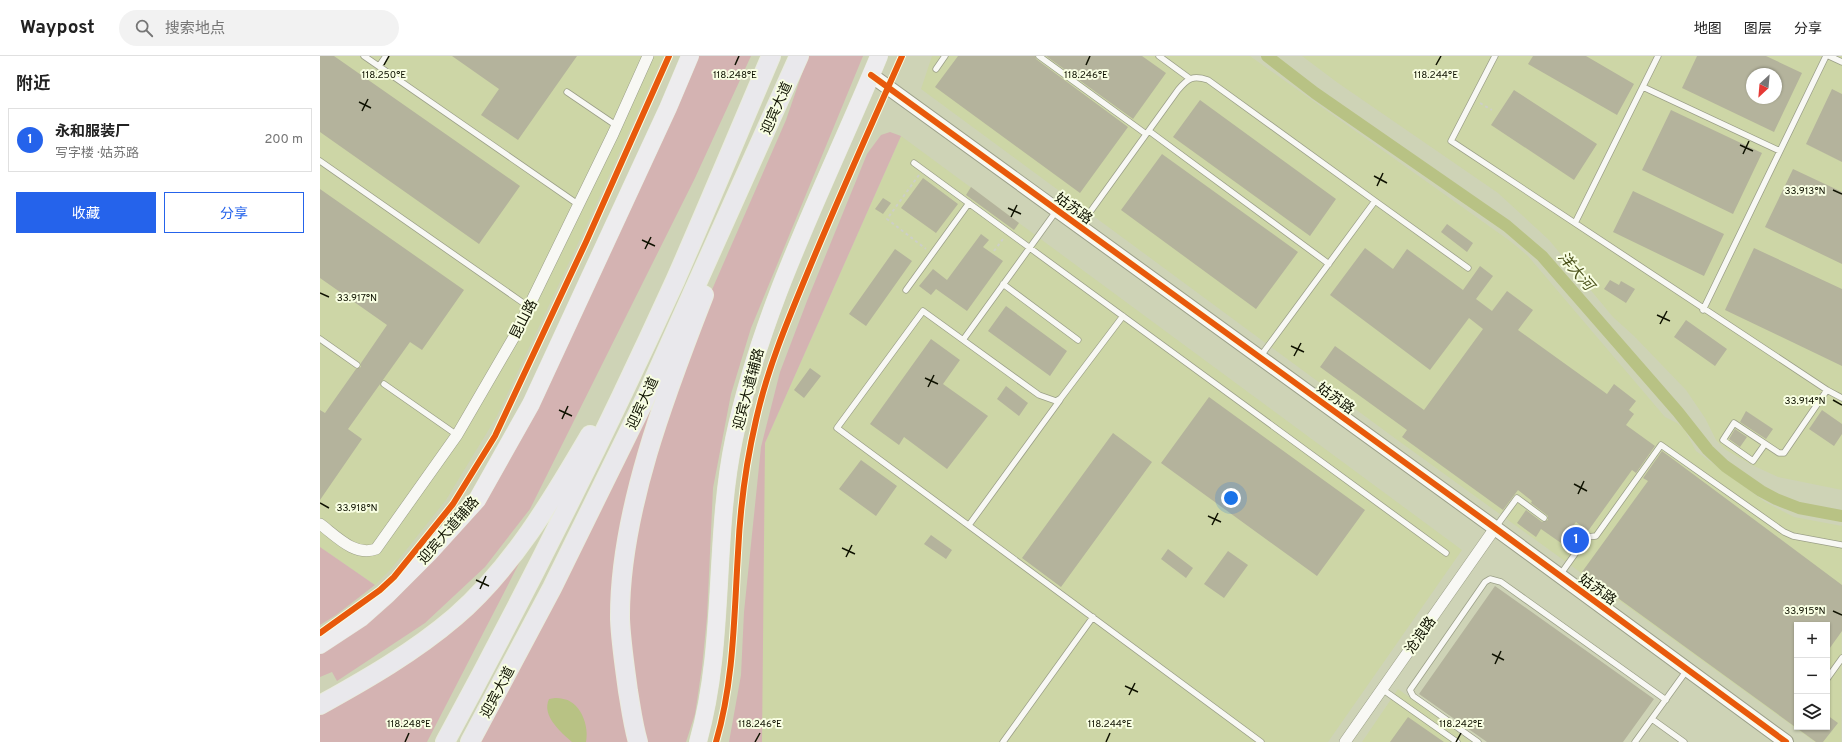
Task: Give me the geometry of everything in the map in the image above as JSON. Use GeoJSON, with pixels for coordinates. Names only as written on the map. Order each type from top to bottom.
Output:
{"type":"FeatureCollection","features":[{"type":"Feature","properties":{"kind":"highway","name":"迎宾大道"},"geometry":{"type":"LineString","coordinates":[[445,742],[506,626],[610,418],[675,280],[771,56]]}},
{"type":"Feature","properties":{"kind":"highway","name":"迎宾大道"},"geometry":{"type":"LineString","coordinates":[[470,742],[552,588],[645,399],[797,61]]}},
{"type":"Feature","properties":{"kind":"highway"},"geometry":{"type":"LineString","coordinates":[[638,742],[634,730],[625,670],[620,619],[624,565],[631,522],[658,420],[681,355],[797,61]]}},
{"type":"Feature","properties":{"kind":"highway"},"geometry":{"type":"LineString","coordinates":[[320,705],[364,681],[409,652],[455,617],[505,565],[545,510],[567,474],[675,280]]}},
{"type":"Feature","properties":{"kind":"main road","name":"迎宾大道辅路"},"geometry":{"type":"LineString","coordinates":[[320,645],[361,618],[388,594],[429,553],[476,500],[531,404],[665,115],[690,56]]}},
{"type":"Feature","properties":{"kind":"main road","name":"迎宾大道辅路"},"geometry":{"type":"LineString","coordinates":[[698,742],[706,715],[712,675],[724,513],[734,441],[748,380],[778,297],[879,56]]}},
{"type":"Feature","properties":{"kind":"street","name":"昆山路"},"geometry":{"type":"LineString","coordinates":[[320,524],[358,551],[369,552],[376,549],[457,435],[514,337],[617,126],[648,56]]}},
{"type":"Feature","properties":{"kind":"street","name":"姑苏路"},"geometry":{"type":"LineString","coordinates":[[871,75],[1495,528],[1786,742]]}},
{"type":"Feature","properties":{"kind":"street","name":"沧浪路"},"geometry":{"type":"LineString","coordinates":[[1345,742],[1495,528]]}},
{"type":"Feature","properties":{"kind":"lane"},"geometry":{"type":"LineString","coordinates":[[364,56],[579,205]]}},
{"type":"Feature","properties":{"kind":"lane"},"geometry":{"type":"LineString","coordinates":[[379,66],[386,56]]}},
{"type":"Feature","properties":{"kind":"lane"},"geometry":{"type":"LineString","coordinates":[[936,69],[945,56]]}},
{"type":"Feature","properties":{"kind":"lane"},"geometry":{"type":"LineString","coordinates":[[1040,56],[1328,264]]}},
{"type":"Feature","properties":{"kind":"lane"},"geometry":{"type":"LineString","coordinates":[[1160,56],[1190,78]]}},
{"type":"Feature","properties":{"kind":"lane"},"geometry":{"type":"LineString","coordinates":[[1495,56],[1451,142],[1704,310],[1827,390],[1842,398]]}},
{"type":"Feature","properties":{"kind":"lane"},"geometry":{"type":"LineString","coordinates":[[1575,223],[1658,56]]}},
{"type":"Feature","properties":{"kind":"lane"},"geometry":{"type":"LineString","coordinates":[[1704,310],[1827,56],[1842,62]]}},
{"type":"Feature","properties":{"kind":"lane"},"geometry":{"type":"LineString","coordinates":[[1080,226],[1186,80],[1200,77],[1208,80],[1468,268]]}},
{"type":"Feature","properties":{"kind":"lane"},"geometry":{"type":"LineString","coordinates":[[1643,87],[1780,151]]}},
{"type":"Feature","properties":{"kind":"lane"},"geometry":{"type":"LineString","coordinates":[[567,92],[617,126]]}},
{"type":"Feature","properties":{"kind":"lane"},"geometry":{"type":"LineString","coordinates":[[320,161],[529,307]]}},
{"type":"Feature","properties":{"kind":"lane"},"geometry":{"type":"LineString","coordinates":[[914,163],[1446,553]]}},
{"type":"Feature","properties":{"kind":"lane"},"geometry":{"type":"LineString","coordinates":[[1260,358],[1375,201]]}},
{"type":"Feature","properties":{"kind":"lane"},"geometry":{"type":"LineString","coordinates":[[906,290],[969,203]]}},
{"type":"Feature","properties":{"kind":"lane"},"geometry":{"type":"LineString","coordinates":[[963,340],[1057,210]]}},
{"type":"Feature","properties":{"kind":"lane"},"geometry":{"type":"LineString","coordinates":[[1003,284],[1078,340]]}},
{"type":"Feature","properties":{"kind":"lane"},"geometry":{"type":"LineString","coordinates":[[1061,398],[1056,401],[1039,395],[923,311],[837,428],[1261,742]]}},
{"type":"Feature","properties":{"kind":"lane"},"geometry":{"type":"LineString","coordinates":[[969,525],[1061,398],[1123,316]]}},
{"type":"Feature","properties":{"kind":"lane"},"geometry":{"type":"LineString","coordinates":[[320,339],[357,365]]}},
{"type":"Feature","properties":{"kind":"lane"},"geometry":{"type":"LineString","coordinates":[[384,384],[457,435]]}},
{"type":"Feature","properties":{"kind":"lane"},"geometry":{"type":"LineString","coordinates":[[1765,444],[1753,461],[1723,440],[1734,423],[1779,453],[1784,453],[1827,390]]}},
{"type":"Feature","properties":{"kind":"lane"},"geometry":{"type":"LineString","coordinates":[[1560,576],[1587,537],[1596,536],[1661,445],[1784,532],[1793,536],[1842,545]]}},
{"type":"Feature","properties":{"kind":"lane"},"geometry":{"type":"LineString","coordinates":[[1495,528],[1517,498],[1544,518]]}},
{"type":"Feature","properties":{"kind":"lane"},"geometry":{"type":"LineString","coordinates":[[1478,742],[1413,696],[1410,690],[1485,582],[1490,579],[1501,582],[1666,700]]}},
{"type":"Feature","properties":{"kind":"lane"},"geometry":{"type":"LineString","coordinates":[[1003,742],[1093,617]]}},
{"type":"Feature","properties":{"kind":"lane"},"geometry":{"type":"LineString","coordinates":[[1830,675],[1842,658]]}},
{"type":"Feature","properties":{"kind":"lane"},"geometry":{"type":"LineString","coordinates":[[1635,742],[1687,670]]}},
{"type":"Feature","properties":{"kind":"lane"},"geometry":{"type":"LineString","coordinates":[[1382,689],[1457,742]]}},
{"type":"Feature","properties":{"kind":"lane"},"geometry":{"type":"LineString","coordinates":[[1652,719],[1684,742]]}},
{"type":"Feature","properties":{"kind":"path"},"geometry":{"type":"LineString","coordinates":[[1473,99],[1492,110]]}},
{"type":"Feature","properties":{"kind":"path"},"geometry":{"type":"LineString","coordinates":[[923,169],[887,219],[932,253]]}},
{"type":"Feature","properties":{"kind":"path"},"geometry":{"type":"LineString","coordinates":[[994,251],[1008,232]]}},
{"type":"Feature","properties":{"kind":"shaded area"},"geometry":{"type":"Polygon","coordinates":[[[320,56],[663,56],[589,220],[497,416],[446,500],[391,569],[375,585],[320,547],[320,56]]]}},
{"type":"Feature","properties":{"kind":"shaded area"},"geometry":{"type":"Polygon","coordinates":[[[696,56],[751,56],[695,178],[530,509],[485,567],[425,623],[337,681],[332,672],[320,677],[320,649],[473,513],[696,56]]]}},
{"type":"Feature","properties":{"kind":"shaded area"},"geometry":{"type":"Polygon","coordinates":[[[808,56],[863,56],[751,328],[731,394],[713,488],[707,617],[702,667],[695,714],[686,742],[474,742],[653,402],[676,382],[694,331],[786,120],[808,56]]]}},
{"type":"Feature","properties":{"kind":"shaded area"},"geometry":{"type":"Polygon","coordinates":[[[932,56],[1250,56],[1510,241],[1528,256],[1665,417],[1677,423],[1684,429],[1696,451],[1765,502],[1794,517],[1842,526],[1841,742],[1815,742],[1798,730],[1830,730],[1830,622],[1794,622],[1794,727],[1396,439],[921,89],[932,56]]]}},
{"type":"Feature","properties":{"kind":"shaded area"},"geometry":{"type":"Polygon","coordinates":[[[1302,56],[1842,56],[1842,490],[1778,477],[1752,465],[1726,450],[1716,440],[1705,418],[1686,390],[1634,336],[1613,317],[1549,240],[1498,193],[1338,83],[1302,56]]]}},
{"type":"Feature","properties":{"kind":"shaded area"},"geometry":{"type":"Polygon","coordinates":[[[890,132],[901,136],[765,443],[762,742],[729,742],[741,675],[744,612],[761,447],[780,372],[807,301],[867,154],[881,135],[890,132]]]}},
{"type":"Feature","properties":{"kind":"shaded area"},"geometry":{"type":"Polygon","coordinates":[[[901,136],[1462,550],[1328,742],[761,742],[759,615],[765,443],[901,136]]]}},
{"type":"Feature","properties":{"kind":"shaded area"},"geometry":{"type":"Polygon","coordinates":[[[528,546],[427,742],[320,742],[320,708],[360,687],[528,546]]]}},
{"type":"Feature","properties":{"kind":"shaded area"},"geometry":{"type":"Polygon","coordinates":[[[320,547],[375,585],[336,615],[320,625],[320,547]]]}},
{"type":"Feature","properties":{"kind":"shaded area"},"geometry":{"type":"Polygon","coordinates":[[[1398,689],[1471,742],[1362,742],[1398,689]]]}},
{"type":"Feature","properties":{"kind":"shaded area"},"geometry":{"type":"Polygon","coordinates":[[[555,698],[569,701],[579,709],[586,725],[586,742],[572,742],[554,724],[550,718],[547,705],[549,699],[555,698]]]}},
{"type":"Feature","properties":{"kind":"building"},"geometry":{"type":"Polygon","coordinates":[[[320,56],[334,56],[520,186],[479,244],[320,132],[320,56]]]}},
{"type":"Feature","properties":{"kind":"building"},"geometry":{"type":"Polygon","coordinates":[[[452,56],[577,56],[518,140],[481,115],[499,89],[452,56]]]}},
{"type":"Feature","properties":{"kind":"building"},"geometry":{"type":"Polygon","coordinates":[[[958,56],[1035,56],[1036,59],[1128,127],[1080,193],[935,87],[958,56]]]}},
{"type":"Feature","properties":{"kind":"building"},"geometry":{"type":"Polygon","coordinates":[[[1046,56],[1142,56],[1166,73],[1133,119],[1046,56]]]}},
{"type":"Feature","properties":{"kind":"building"},"geometry":{"type":"Polygon","coordinates":[[[1533,56],[1586,56],[1634,84],[1617,115],[1528,64],[1533,56]]]}},
{"type":"Feature","properties":{"kind":"building"},"geometry":{"type":"Polygon","coordinates":[[[1697,56],[1766,56],[1802,73],[1774,132],[1682,88],[1697,56]]]}},
{"type":"Feature","properties":{"kind":"building"},"geometry":{"type":"Polygon","coordinates":[[[1832,89],[1842,94],[1842,162],[1806,144],[1832,89]]]}},
{"type":"Feature","properties":{"kind":"building"},"geometry":{"type":"Polygon","coordinates":[[[1514,90],[1597,144],[1574,180],[1491,125],[1514,90]]]}},
{"type":"Feature","properties":{"kind":"building"},"geometry":{"type":"Polygon","coordinates":[[[1200,100],[1336,199],[1310,236],[1173,137],[1200,100]]]}},
{"type":"Feature","properties":{"kind":"building"},"geometry":{"type":"Polygon","coordinates":[[[1671,110],[1762,153],[1733,214],[1642,170],[1671,110]]]}},
{"type":"Feature","properties":{"kind":"building"},"geometry":{"type":"Polygon","coordinates":[[[1162,154],[1298,252],[1256,309],[1121,210],[1162,154]]]}},
{"type":"Feature","properties":{"kind":"building"},"geometry":{"type":"Polygon","coordinates":[[[1793,169],[1842,192],[1842,264],[1765,227],[1793,169]]]}},
{"type":"Feature","properties":{"kind":"building"},"geometry":{"type":"Polygon","coordinates":[[[923,178],[958,204],[936,233],[901,208],[923,178]]]}},
{"type":"Feature","properties":{"kind":"building"},"geometry":{"type":"Polygon","coordinates":[[[971,187],[1019,223],[1014,230],[966,195],[971,187]]]}},
{"type":"Feature","properties":{"kind":"building"},"geometry":{"type":"Polygon","coordinates":[[[320,189],[464,290],[422,350],[410,342],[348,429],[362,439],[320,500],[320,410],[325,413],[356,369],[361,367],[361,363],[387,325],[320,278],[320,189]]]}},
{"type":"Feature","properties":{"kind":"building"},"geometry":{"type":"Polygon","coordinates":[[[1633,191],[1724,234],[1704,276],[1613,232],[1633,191]]]}},
{"type":"Feature","properties":{"kind":"building"},"geometry":{"type":"Polygon","coordinates":[[[883,198],[891,203],[883,214],[875,209],[883,198]]]}},
{"type":"Feature","properties":{"kind":"building"},"geometry":{"type":"Polygon","coordinates":[[[1447,224],[1473,243],[1467,252],[1441,232],[1447,224]]]}},
{"type":"Feature","properties":{"kind":"building"},"geometry":{"type":"Polygon","coordinates":[[[981,234],[989,240],[983,247],[1003,261],[967,311],[936,289],[931,295],[919,286],[933,269],[947,280],[981,234]]]}},
{"type":"Feature","properties":{"kind":"building"},"geometry":{"type":"Polygon","coordinates":[[[1365,248],[1393,269],[1407,249],[1463,290],[1480,266],[1493,276],[1476,299],[1492,311],[1507,291],[1533,310],[1518,330],[1607,394],[1614,384],[1636,401],[1629,410],[1634,414],[1626,425],[1655,446],[1636,473],[1632,470],[1588,531],[1576,522],[1561,543],[1541,529],[1536,537],[1517,523],[1526,510],[1542,522],[1548,520],[1548,516],[1531,503],[1532,501],[1518,490],[1503,510],[1402,437],[1407,430],[1320,367],[1335,346],[1424,410],[1483,329],[1469,318],[1430,370],[1330,295],[1365,248]]]}},
{"type":"Feature","properties":{"kind":"building"},"geometry":{"type":"Polygon","coordinates":[[[1754,248],[1842,289],[1842,366],[1725,310],[1754,248]]]}},
{"type":"Feature","properties":{"kind":"building"},"geometry":{"type":"Polygon","coordinates":[[[895,249],[912,261],[866,326],[849,314],[895,249]]]}},
{"type":"Feature","properties":{"kind":"building"},"geometry":{"type":"Polygon","coordinates":[[[1610,280],[1619,285],[1621,281],[1635,289],[1626,303],[1604,289],[1610,280]]]}},
{"type":"Feature","properties":{"kind":"building"},"geometry":{"type":"Polygon","coordinates":[[[1006,306],[1067,351],[1050,376],[988,331],[1006,306]]]}},
{"type":"Feature","properties":{"kind":"building"},"geometry":{"type":"Polygon","coordinates":[[[1686,320],[1727,349],[1715,366],[1674,337],[1686,320]]]}},
{"type":"Feature","properties":{"kind":"building"},"geometry":{"type":"Polygon","coordinates":[[[931,339],[960,360],[943,384],[988,416],[947,469],[904,437],[899,445],[870,424],[931,339]]]}},
{"type":"Feature","properties":{"kind":"building"},"geometry":{"type":"Polygon","coordinates":[[[810,368],[821,376],[804,398],[794,390],[810,368]]]}},
{"type":"Feature","properties":{"kind":"building"},"geometry":{"type":"Polygon","coordinates":[[[1006,386],[1028,403],[1019,416],[997,399],[1006,386]]]}},
{"type":"Feature","properties":{"kind":"building"},"geometry":{"type":"Polygon","coordinates":[[[1209,397],[1365,510],[1317,576],[1161,463],[1209,397]]]}},
{"type":"Feature","properties":{"kind":"building"},"geometry":{"type":"Polygon","coordinates":[[[1822,410],[1842,424],[1842,434],[1834,446],[1809,429],[1822,410]]]}},
{"type":"Feature","properties":{"kind":"building"},"geometry":{"type":"Polygon","coordinates":[[[1746,411],[1773,429],[1766,439],[1740,422],[1746,411]]]}},
{"type":"Feature","properties":{"kind":"building"},"geometry":{"type":"Polygon","coordinates":[[[1735,429],[1747,437],[1740,447],[1729,439],[1735,429]]]}},
{"type":"Feature","properties":{"kind":"building"},"geometry":{"type":"Polygon","coordinates":[[[1113,433],[1152,462],[1061,587],[1022,558],[1113,433]]]}},
{"type":"Feature","properties":{"kind":"building"},"geometry":{"type":"Polygon","coordinates":[[[1662,451],[1842,585],[1842,631],[1830,648],[1830,622],[1794,622],[1794,726],[1582,572],[1648,481],[1643,478],[1662,451]]]}},
{"type":"Feature","properties":{"kind":"building"},"geometry":{"type":"Polygon","coordinates":[[[861,460],[897,486],[876,516],[839,489],[861,460]]]}},
{"type":"Feature","properties":{"kind":"building"},"geometry":{"type":"Polygon","coordinates":[[[931,535],[952,550],[946,559],[924,544],[931,535]]]}},
{"type":"Feature","properties":{"kind":"building"},"geometry":{"type":"Polygon","coordinates":[[[1168,549],[1193,568],[1186,578],[1161,559],[1168,549]]]}},
{"type":"Feature","properties":{"kind":"building"},"geometry":{"type":"Polygon","coordinates":[[[1228,551],[1248,565],[1224,598],[1204,584],[1228,551]]]}},
{"type":"Feature","properties":{"kind":"building"},"geometry":{"type":"Polygon","coordinates":[[[1495,586],[1654,699],[1623,742],[1487,742],[1419,694],[1495,586]]]}},
{"type":"Feature","properties":{"kind":"building"},"geometry":{"type":"Polygon","coordinates":[[[1408,717],[1444,742],[1390,742],[1408,717]]]}},
{"type":"Feature","properties":{"kind":"building"},"geometry":{"type":"Polygon","coordinates":[[[1830,717],[1838,723],[1823,742],[1816,742],[1799,730],[1830,730],[1830,717]]]}},
{"type":"Feature","properties":{"kind":"waterway","name":"洋大河"},"geometry":{"type":"LineString","coordinates":[[1267,56],[1315,93],[1507,226],[1542,256],[1678,412],[1708,450],[1725,466],[1761,491],[1776,499],[1799,508],[1842,516]]}},
{"type":"Feature","properties":{"kind":"cycle path"},"geometry":{"type":"LineString","coordinates":[[320,633],[380,590],[394,577],[453,504],[495,436],[586,242],[669,56]]}},
{"type":"Feature","properties":{"kind":"cycle path"},"geometry":{"type":"LineString","coordinates":[[716,742],[722,719],[730,672],[739,536],[744,486],[752,436],[761,401],[778,346],[800,292],[902,56]]}},
{"type":"Feature","properties":{"kind":"cycle path"},"geometry":{"type":"LineString","coordinates":[[871,75],[1495,528],[1786,742]]}},
{"type":"Feature","properties":{"kind":"place","name":"永和服装厂"},"geometry":{"type":"Point","coordinates":[1576,540]}}]}
